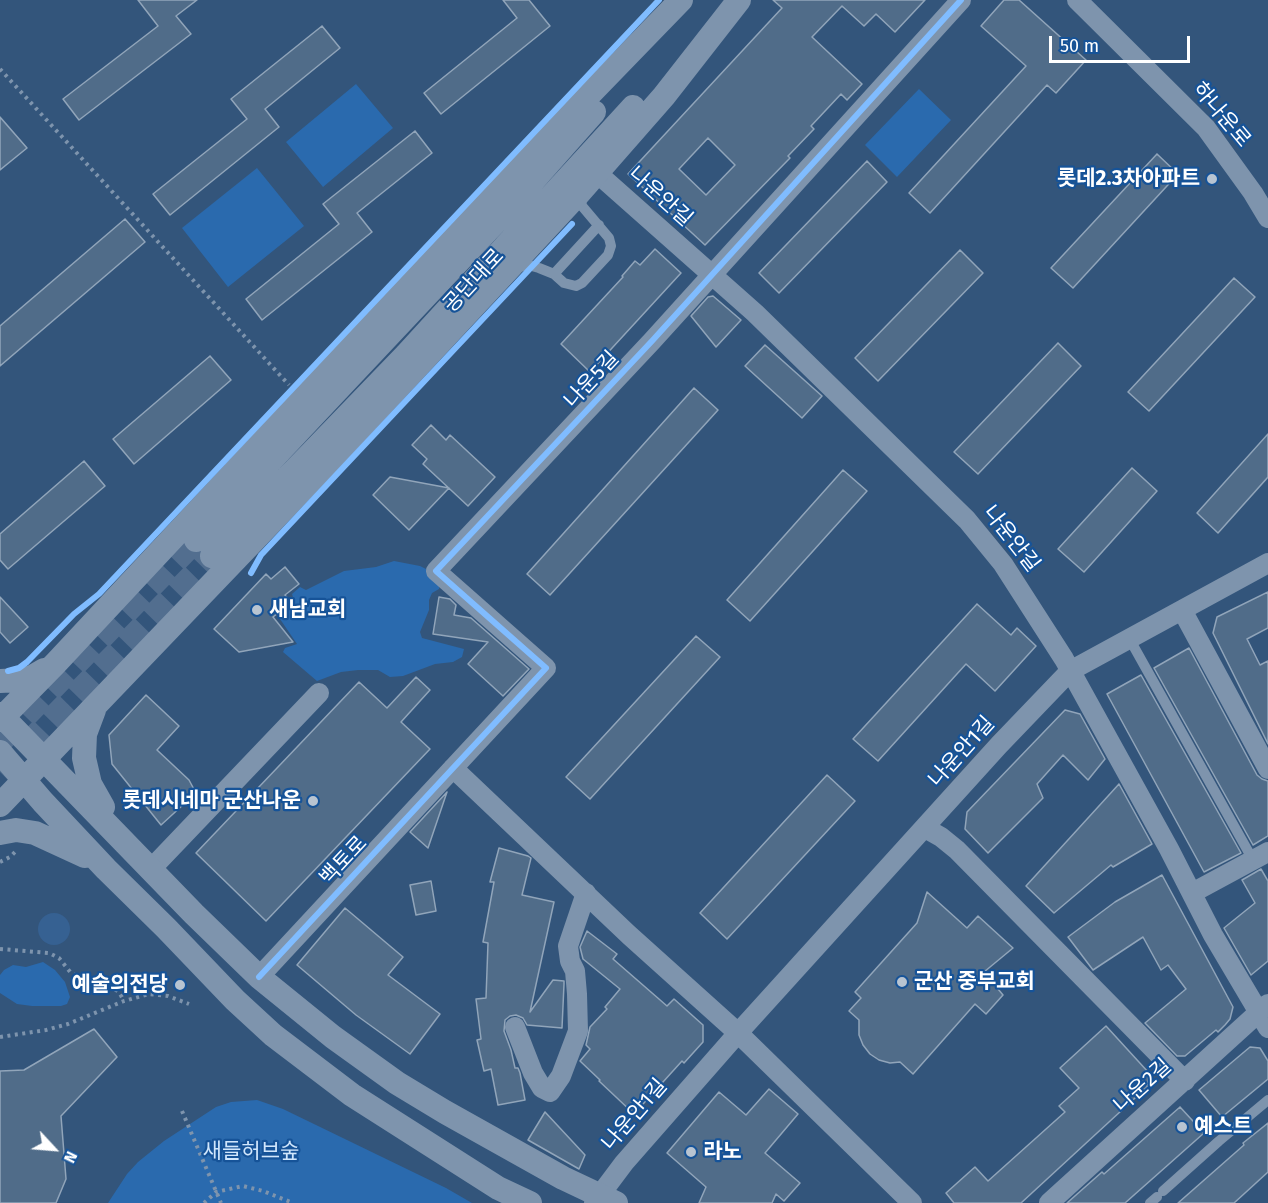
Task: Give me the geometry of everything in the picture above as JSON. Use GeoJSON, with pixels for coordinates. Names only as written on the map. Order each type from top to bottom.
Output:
{"type":"FeatureCollection","features":[{"type":"Feature","properties":{"kind":"street"},"geometry":{"type":"LineString","coordinates":[[603,1200],[446,1113],[397,1083],[333,1037],[260,977],[194,914],[103,822],[45,759],[1,717],[63,656],[519,167],[681,0]]}},
{"type":"Feature","properties":{"kind":"street","name":"공단대로"},"geometry":{"type":"LineString","coordinates":[[694,0],[204,548],[406,355],[730,0]]}},
{"type":"Feature","properties":{"kind":"street"},"geometry":{"type":"LineString","coordinates":[[0,805],[318,474],[505,273],[664,96],[739,0]]}},
{"type":"Feature","properties":{"kind":"street","name":"나운5길"},"geometry":{"type":"LineString","coordinates":[[453,768],[546,668],[436,571],[652,341],[710,274],[961,0]]}},
{"type":"Feature","properties":{"kind":"street","name":"하나운로"},"geometry":{"type":"LineString","coordinates":[[1077,0],[1206,128],[1253,193],[1268,218]]}},
{"type":"Feature","properties":{"kind":"street","name":"나운안길"},"geometry":{"type":"LineString","coordinates":[[593,177],[755,313],[967,520],[1003,564],[1040,619],[1070,671],[1213,935],[1265,1014]]}},
{"type":"Feature","properties":{"kind":"street","name":"나운안1길"},"geometry":{"type":"LineString","coordinates":[[603,1200],[624,1163],[738,1033],[999,745],[1070,671],[1268,563]]}},
{"type":"Feature","properties":{"kind":"street"},"geometry":{"type":"LineString","coordinates":[[1182,610],[1268,769]]}},
{"type":"Feature","properties":{"kind":"street"},"geometry":{"type":"LineString","coordinates":[[0,681],[21,681],[40,674],[63,656]]}},
{"type":"Feature","properties":{"kind":"street"},"geometry":{"type":"LineString","coordinates":[[146,863],[319,693]]}},
{"type":"Feature","properties":{"kind":"street"},"geometry":{"type":"LineString","coordinates":[[101,699],[85,734],[83,749],[85,767],[90,784],[102,806],[146,863]]}},
{"type":"Feature","properties":{"kind":"street"},"geometry":{"type":"LineString","coordinates":[[0,752],[106,869],[235,1000],[273,1035],[352,1095],[498,1188],[530,1203]]}},
{"type":"Feature","properties":{"kind":"street"},"geometry":{"type":"LineString","coordinates":[[453,768],[738,1033],[912,1203]]}},
{"type":"Feature","properties":{"kind":"street","name":"백토로"},"geometry":{"type":"LineString","coordinates":[[260,977],[453,768]]}},
{"type":"Feature","properties":{"kind":"street"},"geometry":{"type":"LineString","coordinates":[[925,828],[957,850],[1185,1081]]}},
{"type":"Feature","properties":{"kind":"street"},"geometry":{"type":"LineString","coordinates":[[0,833],[16,830],[35,833],[80,852],[106,869]]}},
{"type":"Feature","properties":{"kind":"street"},"geometry":{"type":"LineString","coordinates":[[1192,893],[1260,856]]}},
{"type":"Feature","properties":{"kind":"street"},"geometry":{"type":"LineString","coordinates":[[515,1027],[542,1089],[550,1092],[561,1076],[578,1031],[577,994],[568,946],[586,894]]}},
{"type":"Feature","properties":{"kind":"street","name":"나운2길"},"geometry":{"type":"LineString","coordinates":[[1049,1203],[1185,1081],[1265,1014]]}},
{"type":"Feature","properties":{"kind":"lane"},"geometry":{"type":"LineString","coordinates":[[505,273],[528,265],[554,274],[564,283],[576,286],[582,283],[608,255],[611,246],[609,238],[582,206],[581,199],[593,177]]}},
{"type":"Feature","properties":{"kind":"lane"},"geometry":{"type":"LineString","coordinates":[[554,274],[599,225]]}},
{"type":"Feature","properties":{"kind":"lane"},"geometry":{"type":"LineString","coordinates":[[1129,638],[1260,856]]}},
{"type":"Feature","properties":{"kind":"lane"},"geometry":{"type":"LineString","coordinates":[[1157,1197],[1268,1100]]}},
{"type":"Feature","properties":{"kind":"path"},"geometry":{"type":"LineString","coordinates":[[0,69],[291,387]]}},
{"type":"Feature","properties":{"kind":"path"},"geometry":{"type":"LineString","coordinates":[[0,950],[49,953],[58,958],[71,973],[88,981],[105,983],[119,992],[124,1000]]}},
{"type":"Feature","properties":{"kind":"path"},"geometry":{"type":"LineString","coordinates":[[0,1037],[69,1024],[124,1000],[149,994],[168,996],[189,1004]]}},
{"type":"Feature","properties":{"kind":"path"},"geometry":{"type":"LineString","coordinates":[[182,1111],[221,1203]]}},
{"type":"Feature","properties":{"kind":"path"},"geometry":{"type":"LineString","coordinates":[[204,1203],[216,1192],[243,1186],[293,1203]]}},
{"type":"Feature","properties":{"kind":"green space"},"geometry":{"type":"Polygon","coordinates":[[[356,84],[393,128],[323,187],[286,142],[356,84]]]}},
{"type":"Feature","properties":{"kind":"green space"},"geometry":{"type":"Polygon","coordinates":[[[919,89],[951,120],[897,177],[865,145],[919,89]]]}},
{"type":"Feature","properties":{"kind":"green space"},"geometry":{"type":"Polygon","coordinates":[[[257,168],[304,226],[228,287],[182,228],[257,168]]]}},
{"type":"Feature","properties":{"kind":"green space"},"geometry":{"type":"Polygon","coordinates":[[[394,561],[420,566],[428,570],[440,583],[439,589],[432,593],[429,600],[429,610],[420,632],[422,638],[464,649],[462,657],[453,662],[435,664],[403,676],[390,677],[378,670],[358,670],[341,672],[317,681],[283,652],[285,648],[297,644],[280,619],[295,604],[292,594],[300,587],[306,590],[344,571],[376,567],[394,561]]]}},
{"type":"Feature","properties":{"kind":"green space"},"geometry":{"type":"Polygon","coordinates":[[[43,962],[55,970],[65,982],[70,997],[67,1004],[32,1006],[17,1004],[0,993],[0,975],[4,970],[13,965],[26,967],[43,962]]]}},
{"type":"Feature","properties":{"kind":"green space","name":"새들허브숲"},"geometry":{"type":"Polygon","coordinates":[[[257,1100],[283,1109],[446,1188],[472,1203],[108,1203],[127,1174],[164,1141],[216,1107],[231,1102],[257,1100]]]}},
{"type":"Feature","properties":{"kind":"shaded area"},"geometry":{"type":"Polygon","coordinates":[[[54,913],[65,918],[70,929],[65,940],[54,945],[43,940],[38,929],[43,918],[54,913]]]}},
{"type":"Feature","properties":{"kind":"building"},"geometry":{"type":"Polygon","coordinates":[[[138,0],[197,0],[176,16],[191,34],[79,120],[63,99],[158,26],[138,0]]]}},
{"type":"Feature","properties":{"kind":"building"},"geometry":{"type":"Polygon","coordinates":[[[503,0],[529,0],[550,26],[441,114],[424,93],[517,18],[503,0]]]}},
{"type":"Feature","properties":{"kind":"building"},"geometry":{"type":"Polygon","coordinates":[[[773,0],[925,0],[895,32],[876,14],[864,26],[842,6],[812,37],[862,84],[847,100],[841,94],[811,126],[814,129],[788,156],[790,158],[705,245],[628,174],[782,8],[773,0]],[[708,138],[679,169],[706,195],[735,165],[708,138]]]}},
{"type":"Feature","properties":{"kind":"building"},"geometry":{"type":"Polygon","coordinates":[[[1004,0],[1019,0],[1086,60],[1056,93],[1047,85],[930,213],[909,193],[1026,66],[981,26],[1004,0]]]}},
{"type":"Feature","properties":{"kind":"building"},"geometry":{"type":"Polygon","coordinates":[[[322,26],[340,48],[265,109],[279,127],[170,215],[153,194],[247,119],[231,99],[322,26]]]}},
{"type":"Feature","properties":{"kind":"building"},"geometry":{"type":"Polygon","coordinates":[[[0,117],[27,148],[0,170],[0,117]]]}},
{"type":"Feature","properties":{"kind":"building"},"geometry":{"type":"Polygon","coordinates":[[[415,131],[432,153],[357,213],[372,232],[262,320],[246,299],[339,224],[323,204],[415,131]]]}},
{"type":"Feature","properties":{"kind":"building"},"geometry":{"type":"Polygon","coordinates":[[[1157,154],[1178,174],[1073,288],[1051,268],[1157,154]]]}},
{"type":"Feature","properties":{"kind":"building"},"geometry":{"type":"Polygon","coordinates":[[[867,161],[887,182],[779,293],[759,273],[867,161]]]}},
{"type":"Feature","properties":{"kind":"building"},"geometry":{"type":"Polygon","coordinates":[[[125,219],[145,242],[0,366],[0,326],[125,219]]]}},
{"type":"Feature","properties":{"kind":"building"},"geometry":{"type":"Polygon","coordinates":[[[655,249],[681,273],[590,372],[561,344],[635,261],[640,265],[655,249]]]}},
{"type":"Feature","properties":{"kind":"building"},"geometry":{"type":"Polygon","coordinates":[[[960,250],[983,273],[878,381],[855,358],[960,250]]]}},
{"type":"Feature","properties":{"kind":"building"},"geometry":{"type":"Polygon","coordinates":[[[1234,278],[1255,297],[1149,411],[1128,392],[1234,278]]]}},
{"type":"Feature","properties":{"kind":"building"},"geometry":{"type":"Polygon","coordinates":[[[713,296],[741,320],[716,347],[691,316],[708,297],[713,296]]]}},
{"type":"Feature","properties":{"kind":"building"},"geometry":{"type":"Polygon","coordinates":[[[1058,343],[1081,366],[978,474],[954,452],[1058,343]]]}},
{"type":"Feature","properties":{"kind":"building"},"geometry":{"type":"Polygon","coordinates":[[[765,345],[822,396],[802,418],[745,366],[765,345]]]}},
{"type":"Feature","properties":{"kind":"building"},"geometry":{"type":"Polygon","coordinates":[[[210,356],[231,380],[134,464],[113,439],[210,356]]]}},
{"type":"Feature","properties":{"kind":"building"},"geometry":{"type":"Polygon","coordinates":[[[694,388],[718,410],[550,595],[527,574],[694,388]]]}},
{"type":"Feature","properties":{"kind":"building"},"geometry":{"type":"Polygon","coordinates":[[[431,425],[446,440],[450,435],[495,477],[468,506],[423,464],[427,459],[412,445],[431,425]]]}},
{"type":"Feature","properties":{"kind":"building"},"geometry":{"type":"Polygon","coordinates":[[[1268,434],[1268,477],[1218,533],[1197,513],[1268,434]]]}},
{"type":"Feature","properties":{"kind":"building"},"geometry":{"type":"Polygon","coordinates":[[[84,461],[105,486],[8,569],[0,560],[0,534],[84,461]]]}},
{"type":"Feature","properties":{"kind":"building"},"geometry":{"type":"Polygon","coordinates":[[[1132,468],[1157,491],[1084,572],[1058,549],[1132,468]]]}},
{"type":"Feature","properties":{"kind":"building"},"geometry":{"type":"Polygon","coordinates":[[[843,470],[867,491],[750,621],[727,600],[843,470]]]}},
{"type":"Feature","properties":{"kind":"building"},"geometry":{"type":"Polygon","coordinates":[[[390,477],[449,488],[409,530],[373,495],[390,477]]]}},
{"type":"Feature","properties":{"kind":"building","name":"새남교회"},"geometry":{"type":"Polygon","coordinates":[[[285,567],[299,584],[285,595],[291,603],[273,617],[293,642],[239,652],[214,629],[266,574],[271,579],[285,567]]]}},
{"type":"Feature","properties":{"kind":"building"},"geometry":{"type":"Polygon","coordinates":[[[1268,592],[1268,628],[1247,639],[1260,665],[1268,661],[1268,744],[1213,633],[1217,617],[1268,592]]]}},
{"type":"Feature","properties":{"kind":"building"},"geometry":{"type":"Polygon","coordinates":[[[0,597],[28,627],[10,643],[0,632],[0,597]]]}},
{"type":"Feature","properties":{"kind":"building"},"geometry":{"type":"Polygon","coordinates":[[[439,597],[450,599],[456,605],[454,615],[471,618],[529,669],[503,696],[468,664],[488,642],[433,634],[439,597]]]}},
{"type":"Feature","properties":{"kind":"building"},"geometry":{"type":"Polygon","coordinates":[[[977,604],[1011,635],[1017,628],[1036,646],[995,691],[966,664],[878,761],[853,739],[977,604]]]}},
{"type":"Feature","properties":{"kind":"building"},"geometry":{"type":"Polygon","coordinates":[[[696,636],[720,657],[590,799],[566,777],[696,636]]]}},
{"type":"Feature","properties":{"kind":"building"},"geometry":{"type":"Polygon","coordinates":[[[1189,648],[1257,775],[1268,781],[1268,836],[1253,845],[1154,668],[1189,648]]]}},
{"type":"Feature","properties":{"kind":"building"},"geometry":{"type":"Polygon","coordinates":[[[1141,675],[1241,853],[1204,872],[1107,694],[1141,675]]]}},
{"type":"Feature","properties":{"kind":"building","name":"롯데시네마 군산나운"},"geometry":{"type":"Polygon","coordinates":[[[416,677],[430,690],[401,722],[430,749],[266,921],[196,853],[359,682],[387,708],[416,677]]]}},
{"type":"Feature","properties":{"kind":"building"},"geometry":{"type":"Polygon","coordinates":[[[146,695],[179,726],[157,750],[189,780],[196,793],[161,825],[112,764],[109,735],[146,695]]]}},
{"type":"Feature","properties":{"kind":"building"},"geometry":{"type":"Polygon","coordinates":[[[1065,710],[1080,714],[1105,759],[1088,780],[1063,755],[1037,784],[1043,798],[988,853],[965,829],[967,812],[1065,710]]]}},
{"type":"Feature","properties":{"kind":"building"},"geometry":{"type":"Polygon","coordinates":[[[827,775],[855,801],[727,939],[700,913],[827,775]]]}},
{"type":"Feature","properties":{"kind":"building"},"geometry":{"type":"Polygon","coordinates":[[[1119,784],[1152,844],[1113,867],[1111,865],[1054,913],[1026,886],[1119,784]]]}},
{"type":"Feature","properties":{"kind":"building"},"geometry":{"type":"Polygon","coordinates":[[[447,792],[428,848],[410,832],[447,792]]]}},
{"type":"Feature","properties":{"kind":"building"},"geometry":{"type":"Polygon","coordinates":[[[499,848],[531,858],[522,895],[554,902],[530,1012],[553,980],[564,981],[564,984],[562,1028],[527,1025],[523,1018],[516,1015],[505,1020],[504,1031],[515,1068],[518,1068],[520,1073],[525,1100],[498,1105],[491,1069],[484,1071],[477,1040],[481,1039],[476,999],[486,998],[488,943],[483,942],[494,882],[490,882],[499,848]]]}},
{"type":"Feature","properties":{"kind":"building"},"geometry":{"type":"Polygon","coordinates":[[[1261,869],[1268,881],[1268,961],[1251,975],[1224,928],[1255,903],[1242,880],[1261,869]]]}},
{"type":"Feature","properties":{"kind":"building"},"geometry":{"type":"Polygon","coordinates":[[[1162,875],[1233,1007],[1230,1019],[1225,1025],[1185,1056],[1177,1056],[1145,1023],[1186,989],[1168,965],[1161,970],[1143,937],[1093,970],[1068,937],[1115,902],[1162,875]]]}},
{"type":"Feature","properties":{"kind":"building"},"geometry":{"type":"Polygon","coordinates":[[[431,881],[436,911],[416,915],[410,885],[431,881]]]}},
{"type":"Feature","properties":{"kind":"building","name":"군산 중부교회"},"geometry":{"type":"Polygon","coordinates":[[[927,892],[967,928],[978,916],[1013,948],[984,972],[1003,995],[986,1014],[975,1004],[913,1074],[900,1062],[890,1063],[870,1054],[859,1035],[859,1020],[849,1011],[861,998],[855,992],[917,923],[927,892]]]}},
{"type":"Feature","properties":{"kind":"building"},"geometry":{"type":"Polygon","coordinates":[[[345,908],[403,957],[388,975],[440,1014],[410,1054],[356,1015],[297,965],[345,908]]]}},
{"type":"Feature","properties":{"kind":"building"},"geometry":{"type":"Polygon","coordinates":[[[587,931],[617,954],[613,959],[667,1006],[674,999],[703,1025],[703,1042],[684,1063],[682,1061],[634,1114],[580,1061],[590,1049],[586,1045],[590,1027],[607,1009],[605,1007],[620,989],[583,959],[580,947],[587,931]]]}},
{"type":"Feature","properties":{"kind":"building"},"geometry":{"type":"Polygon","coordinates":[[[1106,1026],[1149,1073],[1147,1087],[1021,1203],[954,1203],[946,1193],[975,1167],[988,1181],[1065,1112],[1059,1106],[1079,1088],[1060,1068],[1106,1026]]]}},
{"type":"Feature","properties":{"kind":"building"},"geometry":{"type":"Polygon","coordinates":[[[94,1029],[117,1057],[61,1116],[66,1179],[56,1203],[0,1203],[0,1071],[24,1070],[94,1029]]]}},
{"type":"Feature","properties":{"kind":"building"},"geometry":{"type":"Polygon","coordinates":[[[1250,1047],[1260,1048],[1268,1061],[1268,1079],[1222,1117],[1199,1090],[1250,1047]]]}},
{"type":"Feature","properties":{"kind":"building"},"geometry":{"type":"Polygon","coordinates":[[[769,1089],[798,1114],[765,1153],[800,1183],[784,1201],[776,1194],[772,1203],[699,1203],[706,1187],[667,1153],[719,1092],[746,1115],[769,1089]]]}},
{"type":"Feature","properties":{"kind":"building"},"geometry":{"type":"Polygon","coordinates":[[[1180,1107],[1204,1133],[1125,1203],[1067,1203],[1102,1172],[1104,1174],[1180,1107]]]}},
{"type":"Feature","properties":{"kind":"building"},"geometry":{"type":"Polygon","coordinates":[[[545,1112],[585,1155],[579,1169],[528,1140],[545,1112]]]}},
{"type":"Feature","properties":{"kind":"building"},"geometry":{"type":"Polygon","coordinates":[[[1268,1123],[1268,1172],[1234,1203],[1178,1203],[1244,1145],[1243,1143],[1268,1123]]]}},
{"type":"Feature","properties":{"kind":"tunnel"},"geometry":{"type":"LineString","coordinates":[[0,742],[196,540]]}},
{"type":"Feature","properties":{"kind":"tunnel"},"geometry":{"type":"LineString","coordinates":[[0,772],[212,556]]}},
{"type":"Feature","properties":{"kind":"cycle path"},"geometry":{"type":"LineString","coordinates":[[8,671],[19,668],[27,662],[74,614],[99,594],[659,0]]}},
{"type":"Feature","properties":{"kind":"cycle path"},"geometry":{"type":"LineString","coordinates":[[259,977],[546,668],[436,571],[652,341],[961,0]]}},
{"type":"Feature","properties":{"kind":"cycle path"},"geometry":{"type":"LineString","coordinates":[[251,573],[261,555],[572,224]]}},
{"type":"Feature","properties":{"kind":"place","name":"롯데2.3차아파트"},"geometry":{"type":"Point","coordinates":[1212,179]}},
{"type":"Feature","properties":{"kind":"place","name":"새남교회"},"geometry":{"type":"Point","coordinates":[257,610]}},
{"type":"Feature","properties":{"kind":"place","name":"롯데시네마 군산나운"},"geometry":{"type":"Point","coordinates":[313,801]}},
{"type":"Feature","properties":{"kind":"place","name":"군산 중부교회"},"geometry":{"type":"Point","coordinates":[902,982]}},
{"type":"Feature","properties":{"kind":"place","name":"예술의전당"},"geometry":{"type":"Point","coordinates":[180,985]}},
{"type":"Feature","properties":{"kind":"place","name":"예스트"},"geometry":{"type":"Point","coordinates":[1182,1127]}},
{"type":"Feature","properties":{"kind":"place","name":"라노"},"geometry":{"type":"Point","coordinates":[691,1152]}}]}
